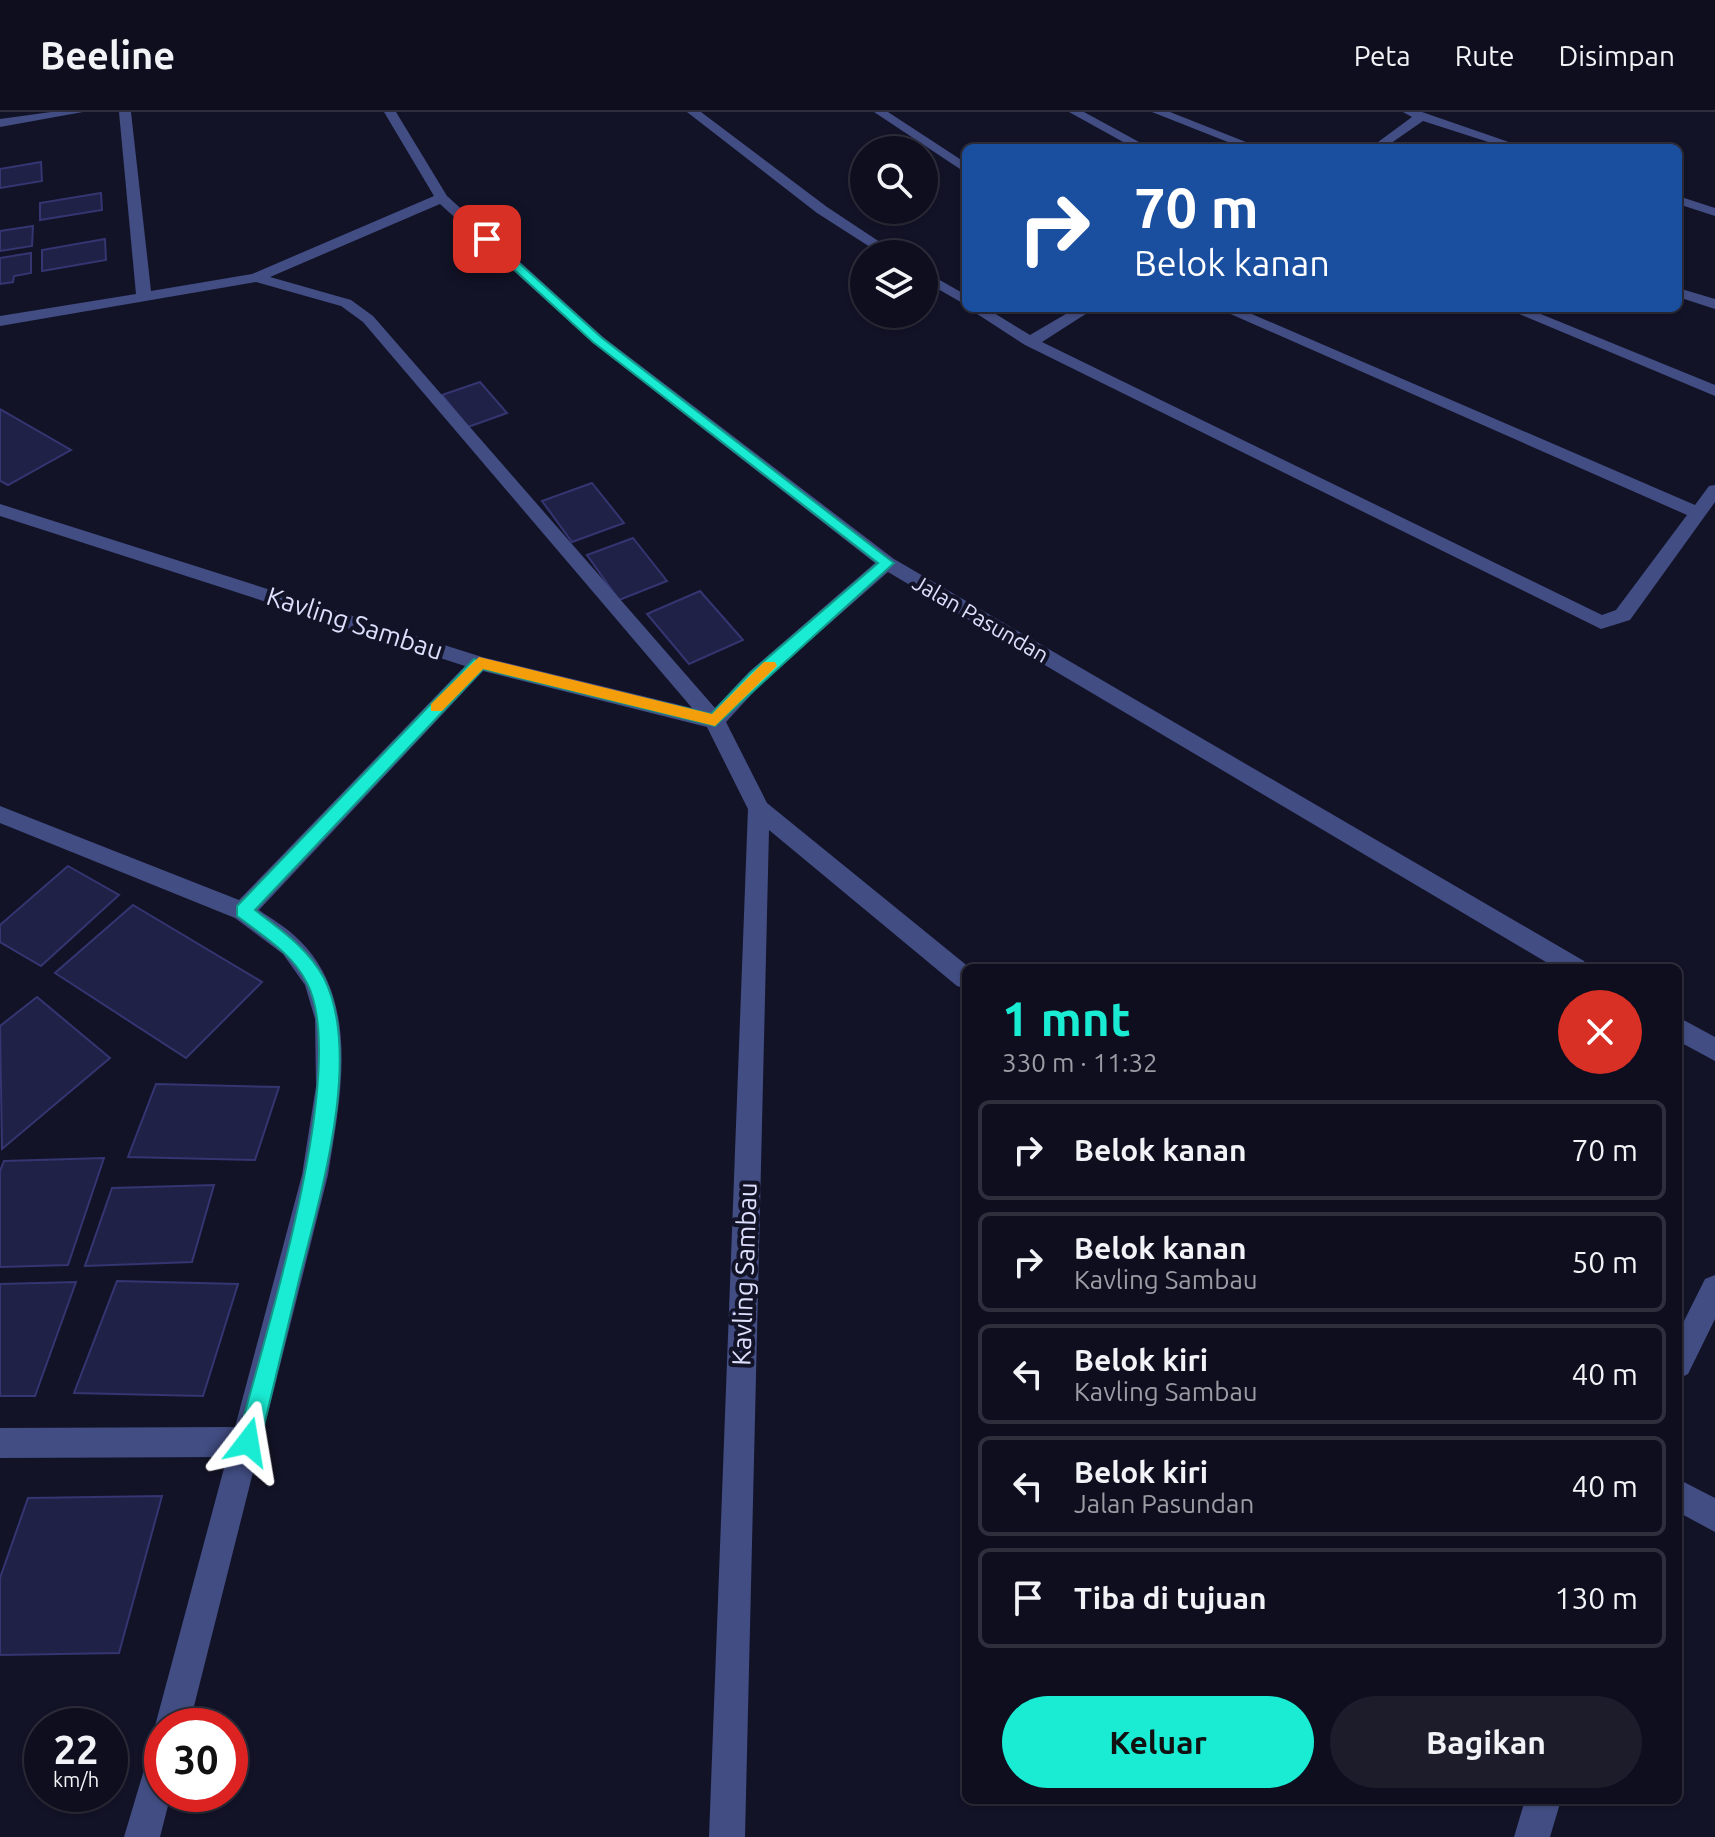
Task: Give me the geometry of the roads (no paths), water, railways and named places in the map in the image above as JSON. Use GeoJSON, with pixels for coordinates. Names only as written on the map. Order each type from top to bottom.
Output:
{"type":"FeatureCollection","features":[{"type":"Feature","properties":{"kind":"street"},"geometry":{"type":"LineString","coordinates":[[0,123],[77,112]]}},
{"type":"Feature","properties":{"kind":"street"},"geometry":{"type":"LineString","coordinates":[[125,112],[144,295]]}},
{"type":"Feature","properties":{"kind":"street","name":"Jalan Pasundan"},"geometry":{"type":"LineString","coordinates":[[390,112],[442,198],[598,340],[887,563],[1569,964]]}},
{"type":"Feature","properties":{"kind":"street"},"geometry":{"type":"LineString","coordinates":[[693,112],[822,210],[869,240]]}},
{"type":"Feature","properties":{"kind":"street"},"geometry":{"type":"LineString","coordinates":[[880,112],[962,166]]}},
{"type":"Feature","properties":{"kind":"street"},"geometry":{"type":"LineString","coordinates":[[1075,112],[1136,144]]}},
{"type":"Feature","properties":{"kind":"street"},"geometry":{"type":"LineString","coordinates":[[1158,112],[1244,144]]}},
{"type":"Feature","properties":{"kind":"street"},"geometry":{"type":"LineString","coordinates":[[1381,144],[1415,114],[1508,144]]}},
{"type":"Feature","properties":{"kind":"street"},"geometry":{"type":"LineString","coordinates":[[0,321],[256,278],[442,198]]}},
{"type":"Feature","properties":{"kind":"street"},"geometry":{"type":"LineString","coordinates":[[1682,201],[1715,212]]}},
{"type":"Feature","properties":{"kind":"street"},"geometry":{"type":"LineString","coordinates":[[256,278],[346,303],[368,319],[715,721],[756,677],[887,563]]}},
{"type":"Feature","properties":{"kind":"street"},"geometry":{"type":"LineString","coordinates":[[938,284],[962,299]]}},
{"type":"Feature","properties":{"kind":"street"},"geometry":{"type":"LineString","coordinates":[[1682,293],[1715,304]]}},
{"type":"Feature","properties":{"kind":"street"},"geometry":{"type":"LineString","coordinates":[[982,312],[1030,342],[1601,622],[1623,615],[1715,490]]}},
{"type":"Feature","properties":{"kind":"street"},"geometry":{"type":"LineString","coordinates":[[1030,342],[1080,312]]}},
{"type":"Feature","properties":{"kind":"street"},"geometry":{"type":"LineString","coordinates":[[1234,312],[1698,513]]}},
{"type":"Feature","properties":{"kind":"street"},"geometry":{"type":"LineString","coordinates":[[1523,312],[1715,391]]}},
{"type":"Feature","properties":{"kind":"street","name":"Kavling Sambau"},"geometry":{"type":"LineString","coordinates":[[0,510],[479,663],[715,721],[759,809],[727,1837]]}},
{"type":"Feature","properties":{"kind":"street"},"geometry":{"type":"LineString","coordinates":[[243,911],[479,663]]}},
{"type":"Feature","properties":{"kind":"street"},"geometry":{"type":"LineString","coordinates":[[759,809],[962,976]]}},
{"type":"Feature","properties":{"kind":"street"},"geometry":{"type":"LineString","coordinates":[[0,814],[243,911],[291,947],[316,981],[327,1019],[329,1086],[315,1175],[177,1708]]}},
{"type":"Feature","properties":{"kind":"street"},"geometry":{"type":"LineString","coordinates":[[1682,1030],[1715,1050]]}},
{"type":"Feature","properties":{"kind":"street"},"geometry":{"type":"LineString","coordinates":[[1682,1356],[1715,1289]]}},
{"type":"Feature","properties":{"kind":"street"},"geometry":{"type":"LineString","coordinates":[[0,1443],[248,1442]]}},
{"type":"Feature","properties":{"kind":"street"},"geometry":{"type":"LineString","coordinates":[[1682,1496],[1715,1516]]}},
{"type":"Feature","properties":{"kind":"street"},"geometry":{"type":"LineString","coordinates":[[1532,1837],[1542,1804]]}},
{"type":"Feature","properties":{"kind":"street"},"geometry":{"type":"LineString","coordinates":[[142,1837],[149,1812]]}}]}
